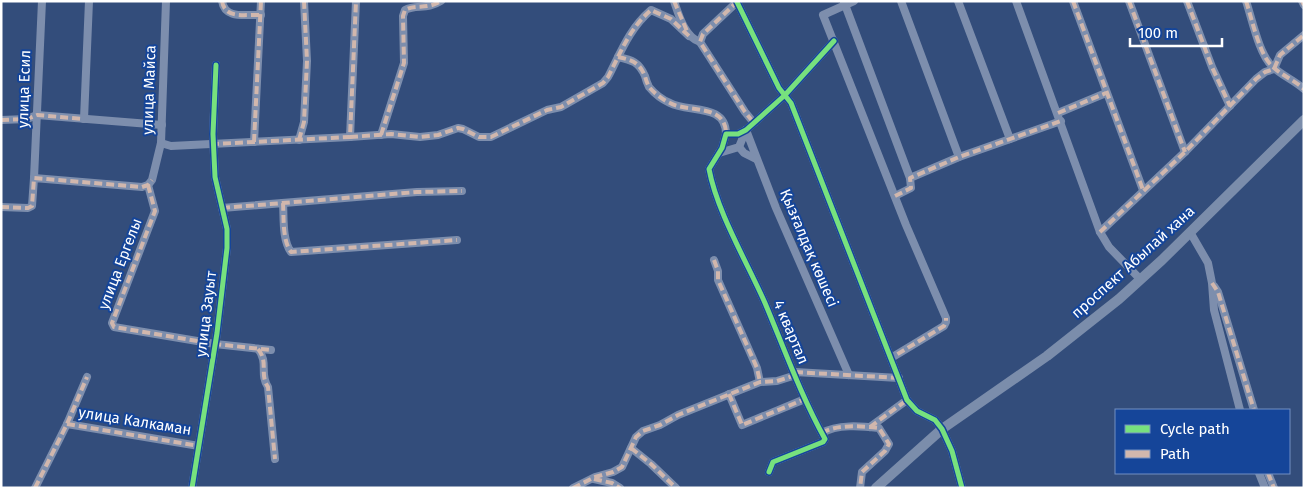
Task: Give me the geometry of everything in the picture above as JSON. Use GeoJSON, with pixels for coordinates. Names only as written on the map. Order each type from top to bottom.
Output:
{"type":"FeatureCollection","features":[{"type":"Feature","properties":{"kind":"main road","name":"проспект Абылай хана"},"geometry":{"type":"LineString","coordinates":[[876,488],[942,429],[1047,356],[1119,299],[1304,120]]}},
{"type":"Feature","properties":{"kind":"street","name":"улица Есил"},"geometry":{"type":"LineString","coordinates":[[1,207],[28,208],[32,206],[42,1]]}},
{"type":"Feature","properties":{"kind":"street"},"geometry":{"type":"LineString","coordinates":[[84,119],[89,1]]}},
{"type":"Feature","properties":{"kind":"street","name":"улица Майса"},"geometry":{"type":"LineString","coordinates":[[150,182],[161,143],[166,1]]}},
{"type":"Feature","properties":{"kind":"street"},"geometry":{"type":"LineString","coordinates":[[222,1],[224,10],[228,14],[261,15]]}},
{"type":"Feature","properties":{"kind":"street"},"geometry":{"type":"LineString","coordinates":[[254,142],[261,1]]}},
{"type":"Feature","properties":{"kind":"street"},"geometry":{"type":"LineString","coordinates":[[299,140],[304,122],[307,61],[304,1]]}},
{"type":"Feature","properties":{"kind":"street"},"geometry":{"type":"LineString","coordinates":[[350,137],[356,1]]}},
{"type":"Feature","properties":{"kind":"street"},"geometry":{"type":"LineString","coordinates":[[381,134],[404,63],[403,16],[405,10],[429,7],[441,1]]}},
{"type":"Feature","properties":{"kind":"street"},"geometry":{"type":"LineString","coordinates":[[161,143],[171,146],[381,134],[420,137],[438,135],[458,128],[464,129],[478,137],[491,137],[547,110],[561,107],[603,83],[608,77],[630,33],[651,10],[653,1]]}},
{"type":"Feature","properties":{"kind":"street"},"geometry":{"type":"LineString","coordinates":[[674,1],[689,36]]}},
{"type":"Feature","properties":{"kind":"street"},"geometry":{"type":"LineString","coordinates":[[854,1],[845,3],[823,14],[895,196],[946,318],[944,326],[891,358]]}},
{"type":"Feature","properties":{"kind":"street"},"geometry":{"type":"LineString","coordinates":[[901,1],[959,157]]}},
{"type":"Feature","properties":{"kind":"street"},"geometry":{"type":"LineString","coordinates":[[958,1],[1010,139]]}},
{"type":"Feature","properties":{"kind":"street"},"geometry":{"type":"LineString","coordinates":[[1016,1],[1100,232],[1109,248],[1140,279]]}},
{"type":"Feature","properties":{"kind":"street"},"geometry":{"type":"LineString","coordinates":[[1073,1],[1143,190]]}},
{"type":"Feature","properties":{"kind":"street"},"geometry":{"type":"LineString","coordinates":[[1129,1],[1184,152]]}},
{"type":"Feature","properties":{"kind":"street"},"geometry":{"type":"LineString","coordinates":[[1187,1],[1230,106]]}},
{"type":"Feature","properties":{"kind":"street"},"geometry":{"type":"LineString","coordinates":[[1246,1],[1262,54],[1274,69],[1297,82],[1304,89]]}},
{"type":"Feature","properties":{"kind":"street"},"geometry":{"type":"LineString","coordinates":[[1302,1],[1304,5]]}},
{"type":"Feature","properties":{"kind":"street"},"geometry":{"type":"LineString","coordinates":[[700,42],[703,34],[737,2],[779,88],[791,103],[907,400],[917,411],[935,420],[942,429],[952,451],[962,488]]}},
{"type":"Feature","properties":{"kind":"street"},"geometry":{"type":"LineString","coordinates":[[845,3],[910,178],[911,188],[895,196]]}},
{"type":"Feature","properties":{"kind":"street"},"geometry":{"type":"LineString","coordinates":[[651,10],[671,19],[694,40],[700,42],[754,123]]}},
{"type":"Feature","properties":{"kind":"street"},"geometry":{"type":"LineString","coordinates":[[1100,232],[1184,152],[1256,79],[1265,72],[1274,69],[1280,55],[1304,35]]}},
{"type":"Feature","properties":{"kind":"street"},"geometry":{"type":"LineString","coordinates":[[726,134],[738,134],[746,130],[785,95],[834,41]]}},
{"type":"Feature","properties":{"kind":"street"},"geometry":{"type":"LineString","coordinates":[[618,57],[638,63],[650,88],[670,103],[685,108],[700,109],[712,113],[720,119],[726,134],[719,153]]}},
{"type":"Feature","properties":{"kind":"street","name":"улица Зауыт"},"geometry":{"type":"LineString","coordinates":[[192,488],[215,344],[227,248],[227,229],[215,177],[216,65]]}},
{"type":"Feature","properties":{"kind":"street"},"geometry":{"type":"LineString","coordinates":[[910,178],[959,157],[1010,139],[1106,93]]}},
{"type":"Feature","properties":{"kind":"street"},"geometry":{"type":"LineString","coordinates":[[1,126],[5,120],[27,119],[37,116],[162,125]]}},
{"type":"Feature","properties":{"kind":"street"},"geometry":{"type":"LineString","coordinates":[[739,147],[746,130]]}},
{"type":"Feature","properties":{"kind":"street","name":"Қызғалдақ көшесі"},"geometry":{"type":"LineString","coordinates":[[746,130],[756,159],[849,375]]}},
{"type":"Feature","properties":{"kind":"street"},"geometry":{"type":"LineString","coordinates":[[719,153],[739,147]]}},
{"type":"Feature","properties":{"kind":"street"},"geometry":{"type":"LineString","coordinates":[[739,147],[744,153],[756,159]]}},
{"type":"Feature","properties":{"kind":"street","name":"4 квартал"},"geometry":{"type":"LineString","coordinates":[[719,153],[709,169],[722,209],[805,399],[822,433]]}},
{"type":"Feature","properties":{"kind":"street"},"geometry":{"type":"LineString","coordinates":[[34,178],[142,187],[150,182]]}},
{"type":"Feature","properties":{"kind":"street","name":"улица Ергелы"},"geometry":{"type":"LineString","coordinates":[[150,182],[155,211],[112,323],[118,329],[215,344]]}},
{"type":"Feature","properties":{"kind":"street"},"geometry":{"type":"LineString","coordinates":[[222,208],[462,191]]}},
{"type":"Feature","properties":{"kind":"street"},"geometry":{"type":"LineString","coordinates":[[283,203],[286,239],[291,252],[457,240]]}},
{"type":"Feature","properties":{"kind":"street"},"geometry":{"type":"LineString","coordinates":[[1190,232],[1208,263],[1214,310],[1240,409]]}},
{"type":"Feature","properties":{"kind":"street"},"geometry":{"type":"LineString","coordinates":[[714,260],[718,272],[718,280],[757,368],[760,382]]}},
{"type":"Feature","properties":{"kind":"street"},"geometry":{"type":"LineString","coordinates":[[1212,283],[1218,292],[1254,409]]}},
{"type":"Feature","properties":{"kind":"street"},"geometry":{"type":"LineString","coordinates":[[215,344],[271,350]]}},
{"type":"Feature","properties":{"kind":"street"},"geometry":{"type":"LineString","coordinates":[[258,349],[264,355],[264,376],[268,387],[275,459]]}},
{"type":"Feature","properties":{"kind":"street"},"geometry":{"type":"LineString","coordinates":[[573,488],[592,478],[613,472],[622,467],[636,437],[643,431],[760,382],[777,381],[795,374],[899,378]]}},
{"type":"Feature","properties":{"kind":"street"},"geometry":{"type":"LineString","coordinates":[[35,488],[67,424],[87,377]]}},
{"type":"Feature","properties":{"kind":"street"},"geometry":{"type":"LineString","coordinates":[[729,394],[742,424],[805,399]]}},
{"type":"Feature","properties":{"kind":"street"},"geometry":{"type":"LineString","coordinates":[[769,472],[773,462],[825,441],[822,433],[836,428],[876,425],[907,400]]}},
{"type":"Feature","properties":{"kind":"street","name":"улица Калкаман"},"geometry":{"type":"LineString","coordinates":[[67,424],[199,446]]}},
{"type":"Feature","properties":{"kind":"street"},"geometry":{"type":"LineString","coordinates":[[860,488],[862,472],[885,451],[888,444],[876,425]]}},
{"type":"Feature","properties":{"kind":"street"},"geometry":{"type":"LineString","coordinates":[[631,448],[651,464],[674,487]]}},
{"type":"Feature","properties":{"kind":"street"},"geometry":{"type":"LineString","coordinates":[[1259,474],[1265,488]]}},
{"type":"Feature","properties":{"kind":"street"},"geometry":{"type":"LineString","coordinates":[[1268,474],[1274,488]]}},
{"type":"Feature","properties":{"kind":"street"},"geometry":{"type":"LineString","coordinates":[[592,478],[612,483],[620,488]]}},
{"type":"Feature","properties":{"kind":"marked path"},"geometry":{"type":"LineString","coordinates":[[222,1],[227,11],[232,14],[261,15]]}},
{"type":"Feature","properties":{"kind":"marked path"},"geometry":{"type":"LineString","coordinates":[[254,142],[261,1]]}},
{"type":"Feature","properties":{"kind":"marked path"},"geometry":{"type":"LineString","coordinates":[[299,140],[304,122],[307,61],[304,1]]}},
{"type":"Feature","properties":{"kind":"marked path"},"geometry":{"type":"LineString","coordinates":[[214,141],[214,144],[350,137],[356,1]]}},
{"type":"Feature","properties":{"kind":"marked path"},"geometry":{"type":"LineString","coordinates":[[381,135],[404,63],[403,16],[405,10],[436,4],[441,1]]}},
{"type":"Feature","properties":{"kind":"marked path"},"geometry":{"type":"LineString","coordinates":[[674,1],[687,31]]}},
{"type":"Feature","properties":{"kind":"marked path"},"geometry":{"type":"LineString","coordinates":[[738,1],[703,34],[700,42],[754,123]]}},
{"type":"Feature","properties":{"kind":"marked path"},"geometry":{"type":"LineString","coordinates":[[1073,1],[1143,190]]}},
{"type":"Feature","properties":{"kind":"marked path"},"geometry":{"type":"LineString","coordinates":[[1129,1],[1185,152]]}},
{"type":"Feature","properties":{"kind":"marked path"},"geometry":{"type":"LineString","coordinates":[[1187,1],[1212,67],[1230,106]]}},
{"type":"Feature","properties":{"kind":"marked path"},"geometry":{"type":"LineString","coordinates":[[1246,1],[1253,26],[1267,60],[1272,66],[1304,89]]}},
{"type":"Feature","properties":{"kind":"marked path"},"geometry":{"type":"LineString","coordinates":[[1302,1],[1304,5]]}},
{"type":"Feature","properties":{"kind":"marked path"},"geometry":{"type":"LineString","coordinates":[[350,137],[391,134],[420,137],[438,135],[458,128],[479,137],[491,137],[547,110],[561,107],[603,83],[631,33],[651,10],[671,19],[689,36]]}},
{"type":"Feature","properties":{"kind":"marked path"},"geometry":{"type":"LineString","coordinates":[[1100,232],[1185,152],[1256,79],[1265,72],[1274,69],[1280,55],[1304,35]]}},
{"type":"Feature","properties":{"kind":"marked path"},"geometry":{"type":"LineString","coordinates":[[618,57],[638,65],[643,71],[649,87],[664,100],[678,106],[713,113],[720,117],[726,134]]}},
{"type":"Feature","properties":{"kind":"marked path"},"geometry":{"type":"LineString","coordinates":[[1058,113],[1106,93]]}},
{"type":"Feature","properties":{"kind":"marked path"},"geometry":{"type":"LineString","coordinates":[[1,120],[27,119],[37,115],[84,119]]}},
{"type":"Feature","properties":{"kind":"marked path"},"geometry":{"type":"LineString","coordinates":[[895,196],[911,188],[910,178],[959,157],[1061,121]]}},
{"type":"Feature","properties":{"kind":"marked path"},"geometry":{"type":"LineString","coordinates":[[1,207],[28,208],[32,206],[34,178],[142,187],[148,185],[152,180]]}},
{"type":"Feature","properties":{"kind":"marked path"},"geometry":{"type":"LineString","coordinates":[[148,185],[155,211],[112,323],[114,327],[215,344],[271,350]]}},
{"type":"Feature","properties":{"kind":"marked path"},"geometry":{"type":"LineString","coordinates":[[222,208],[417,192],[462,191]]}},
{"type":"Feature","properties":{"kind":"marked path"},"geometry":{"type":"LineString","coordinates":[[283,203],[285,235],[291,252],[457,240]]}},
{"type":"Feature","properties":{"kind":"marked path"},"geometry":{"type":"LineString","coordinates":[[714,260],[718,271],[718,280],[757,368],[760,382]]}},
{"type":"Feature","properties":{"kind":"marked path"},"geometry":{"type":"LineString","coordinates":[[1212,283],[1218,292],[1254,409]]}},
{"type":"Feature","properties":{"kind":"marked path"},"geometry":{"type":"LineString","coordinates":[[893,362],[891,358],[944,326],[946,318]]}},
{"type":"Feature","properties":{"kind":"marked path"},"geometry":{"type":"LineString","coordinates":[[258,349],[263,359],[264,377],[268,387],[275,459]]}},
{"type":"Feature","properties":{"kind":"marked path"},"geometry":{"type":"LineString","coordinates":[[795,372],[899,378]]}},
{"type":"Feature","properties":{"kind":"marked path"},"geometry":{"type":"LineString","coordinates":[[573,488],[622,467],[636,437],[643,431],[760,382],[777,381],[796,375]]}},
{"type":"Feature","properties":{"kind":"marked path"},"geometry":{"type":"LineString","coordinates":[[35,488],[67,424],[87,377]]}},
{"type":"Feature","properties":{"kind":"marked path"},"geometry":{"type":"LineString","coordinates":[[729,394],[742,425],[805,399]]}},
{"type":"Feature","properties":{"kind":"marked path"},"geometry":{"type":"LineString","coordinates":[[870,427],[907,400]]}},
{"type":"Feature","properties":{"kind":"marked path"},"geometry":{"type":"LineString","coordinates":[[67,424],[199,446]]}},
{"type":"Feature","properties":{"kind":"marked path"},"geometry":{"type":"LineString","coordinates":[[822,433],[842,427],[879,428],[889,444],[885,451],[862,472],[860,488]]}},
{"type":"Feature","properties":{"kind":"marked path"},"geometry":{"type":"LineString","coordinates":[[631,448],[676,488]]}},
{"type":"Feature","properties":{"kind":"marked path"},"geometry":{"type":"LineString","coordinates":[[1268,474],[1274,488]]}},
{"type":"Feature","properties":{"kind":"marked path"},"geometry":{"type":"LineString","coordinates":[[594,479],[612,483],[620,488]]}},
{"type":"Feature","properties":{"kind":"cycle path"},"geometry":{"type":"LineString","coordinates":[[737,2],[779,88],[791,103],[907,400],[917,411],[935,420],[942,429],[952,451],[962,488]]}},
{"type":"Feature","properties":{"kind":"cycle path"},"geometry":{"type":"LineString","coordinates":[[769,472],[773,462],[823,442],[825,439],[808,406],[765,303],[725,219],[709,169],[722,148],[726,134],[738,134],[746,130],[785,95],[834,41]]}},
{"type":"Feature","properties":{"kind":"cycle path"},"geometry":{"type":"LineString","coordinates":[[192,488],[217,333],[227,248],[227,229],[215,177],[213,134],[216,65]]}}]}
